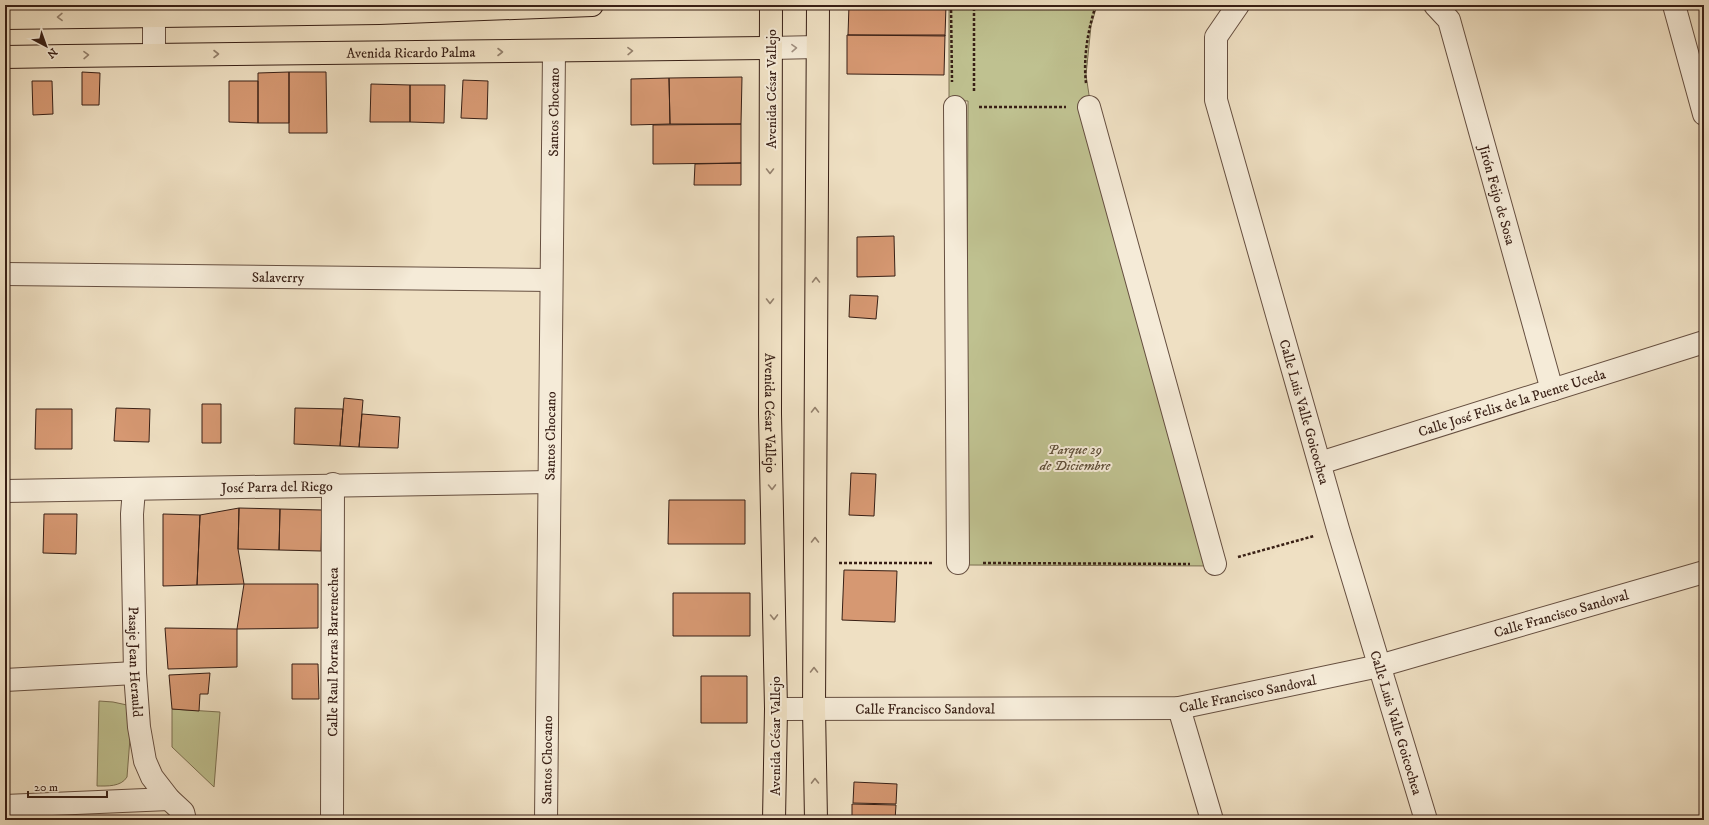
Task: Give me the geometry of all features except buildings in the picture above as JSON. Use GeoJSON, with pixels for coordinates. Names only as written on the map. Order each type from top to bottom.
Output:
{"type":"FeatureCollection","features":[{"type":"Feature","properties":{"kind":"main road"},"geometry":{"type":"LineString","coordinates":[[5,18],[155,10],[379,9],[592,5]]}},
{"type":"Feature","properties":{"kind":"main road","name":"Avenida César Vallejo"},"geometry":{"type":"LineString","coordinates":[[771,5],[770,414],[776,709],[774,820]]}},
{"type":"Feature","properties":{"kind":"main road"},"geometry":{"type":"LineString","coordinates":[[816,820],[814,709],[818,5]]}},
{"type":"Feature","properties":{"kind":"main road","name":"Avenida Ricardo Palma"},"geometry":{"type":"LineString","coordinates":[[5,57],[154,54],[554,52],[770,48]]}},
{"type":"Feature","properties":{"kind":"street","name":"Calle Luis Valle Goicochea"},"geometry":{"type":"LineString","coordinates":[[1238,5],[1216,37],[1216,100],[1338,530],[1426,820]]}},
{"type":"Feature","properties":{"kind":"street","name":"Jirón Feijo de Sosa"},"geometry":{"type":"LineString","coordinates":[[1436,5],[1449,20],[1552,390]]}},
{"type":"Feature","properties":{"kind":"street"},"geometry":{"type":"LineString","coordinates":[[1674,5],[1704,114]]}},
{"type":"Feature","properties":{"kind":"street"},"geometry":{"type":"LineString","coordinates":[[154,54],[155,10]]}},
{"type":"Feature","properties":{"kind":"street","name":"Avenida Ricardo Palma"},"geometry":{"type":"LineString","coordinates":[[770,48],[818,47]]}},
{"type":"Feature","properties":{"kind":"street","name":"Santos Chocano"},"geometry":{"type":"LineString","coordinates":[[546,820],[554,52]]}},
{"type":"Feature","properties":{"kind":"street"},"geometry":{"type":"LineString","coordinates":[[958,563],[964,107]]}},
{"type":"Feature","properties":{"kind":"street"},"geometry":{"type":"LineString","coordinates":[[1089,107],[1215,564]]}},
{"type":"Feature","properties":{"kind":"street","name":"Salaverry"},"geometry":{"type":"LineString","coordinates":[[5,274],[551,280]]}},
{"type":"Feature","properties":{"kind":"street","name":"Calle José Felix de la Puente Uceda"},"geometry":{"type":"LineString","coordinates":[[1320,463],[1704,342]]}},
{"type":"Feature","properties":{"kind":"street","name":"José Parra del Riego"},"geometry":{"type":"LineString","coordinates":[[5,491],[134,490],[333,484],[549,482]]}},
{"type":"Feature","properties":{"kind":"street","name":"Calle Raul Porras Barrenechea"},"geometry":{"type":"LineString","coordinates":[[332,820],[333,484]]}},
{"type":"Feature","properties":{"kind":"street","name":"Pasaje Jean Herauld"},"geometry":{"type":"LineString","coordinates":[[134,490],[132,514],[135,673],[139,727],[145,761],[152,777],[169,799],[183,812],[186,820]]}},
{"type":"Feature","properties":{"kind":"street","name":"Calle Francisco Sandoval"},"geometry":{"type":"LineString","coordinates":[[776,709],[1179,708],[1379,666],[1704,572]]}},
{"type":"Feature","properties":{"kind":"street"},"geometry":{"type":"LineString","coordinates":[[5,680],[135,673]]}},
{"type":"Feature","properties":{"kind":"street"},"geometry":{"type":"LineString","coordinates":[[1179,708],[1212,820]]}},
{"type":"Feature","properties":{"kind":"street"},"geometry":{"type":"LineString","coordinates":[[5,806],[169,799]]}},
{"type":"Feature","properties":{"kind":"path"},"geometry":{"type":"LineString","coordinates":[[951,5],[952,99],[964,107],[1089,107],[1085,74],[1090,25],[1096,5]]}},
{"type":"Feature","properties":{"kind":"path"},"geometry":{"type":"LineString","coordinates":[[964,107],[974,5]]}},
{"type":"Feature","properties":{"kind":"path"},"geometry":{"type":"LineString","coordinates":[[815,563],[1215,564],[1338,530]]}},
{"type":"Feature","properties":{"kind":"green space","name":"Parque 29 de Diciembre"},"geometry":{"type":"Polygon","coordinates":[[[949,5],[1097,5],[1091,26],[1086,75],[1091,108],[1218,566],[966,565],[968,101],[949,100],[949,5]]]}},
{"type":"Feature","properties":{"kind":"green space"},"geometry":{"type":"Polygon","coordinates":[[[99,701],[127,705],[132,712],[127,777],[121,783],[114,785],[97,786],[99,701]]]}},
{"type":"Feature","properties":{"kind":"green space"},"geometry":{"type":"Polygon","coordinates":[[[172,709],[220,712],[214,787],[172,747],[172,709]]]}},
{"type":"Feature","properties":{"kind":"green space"},"geometry":{"type":"Polygon","coordinates":[[[5,815],[175,817],[176,820],[5,820],[5,815]]]}}]}
